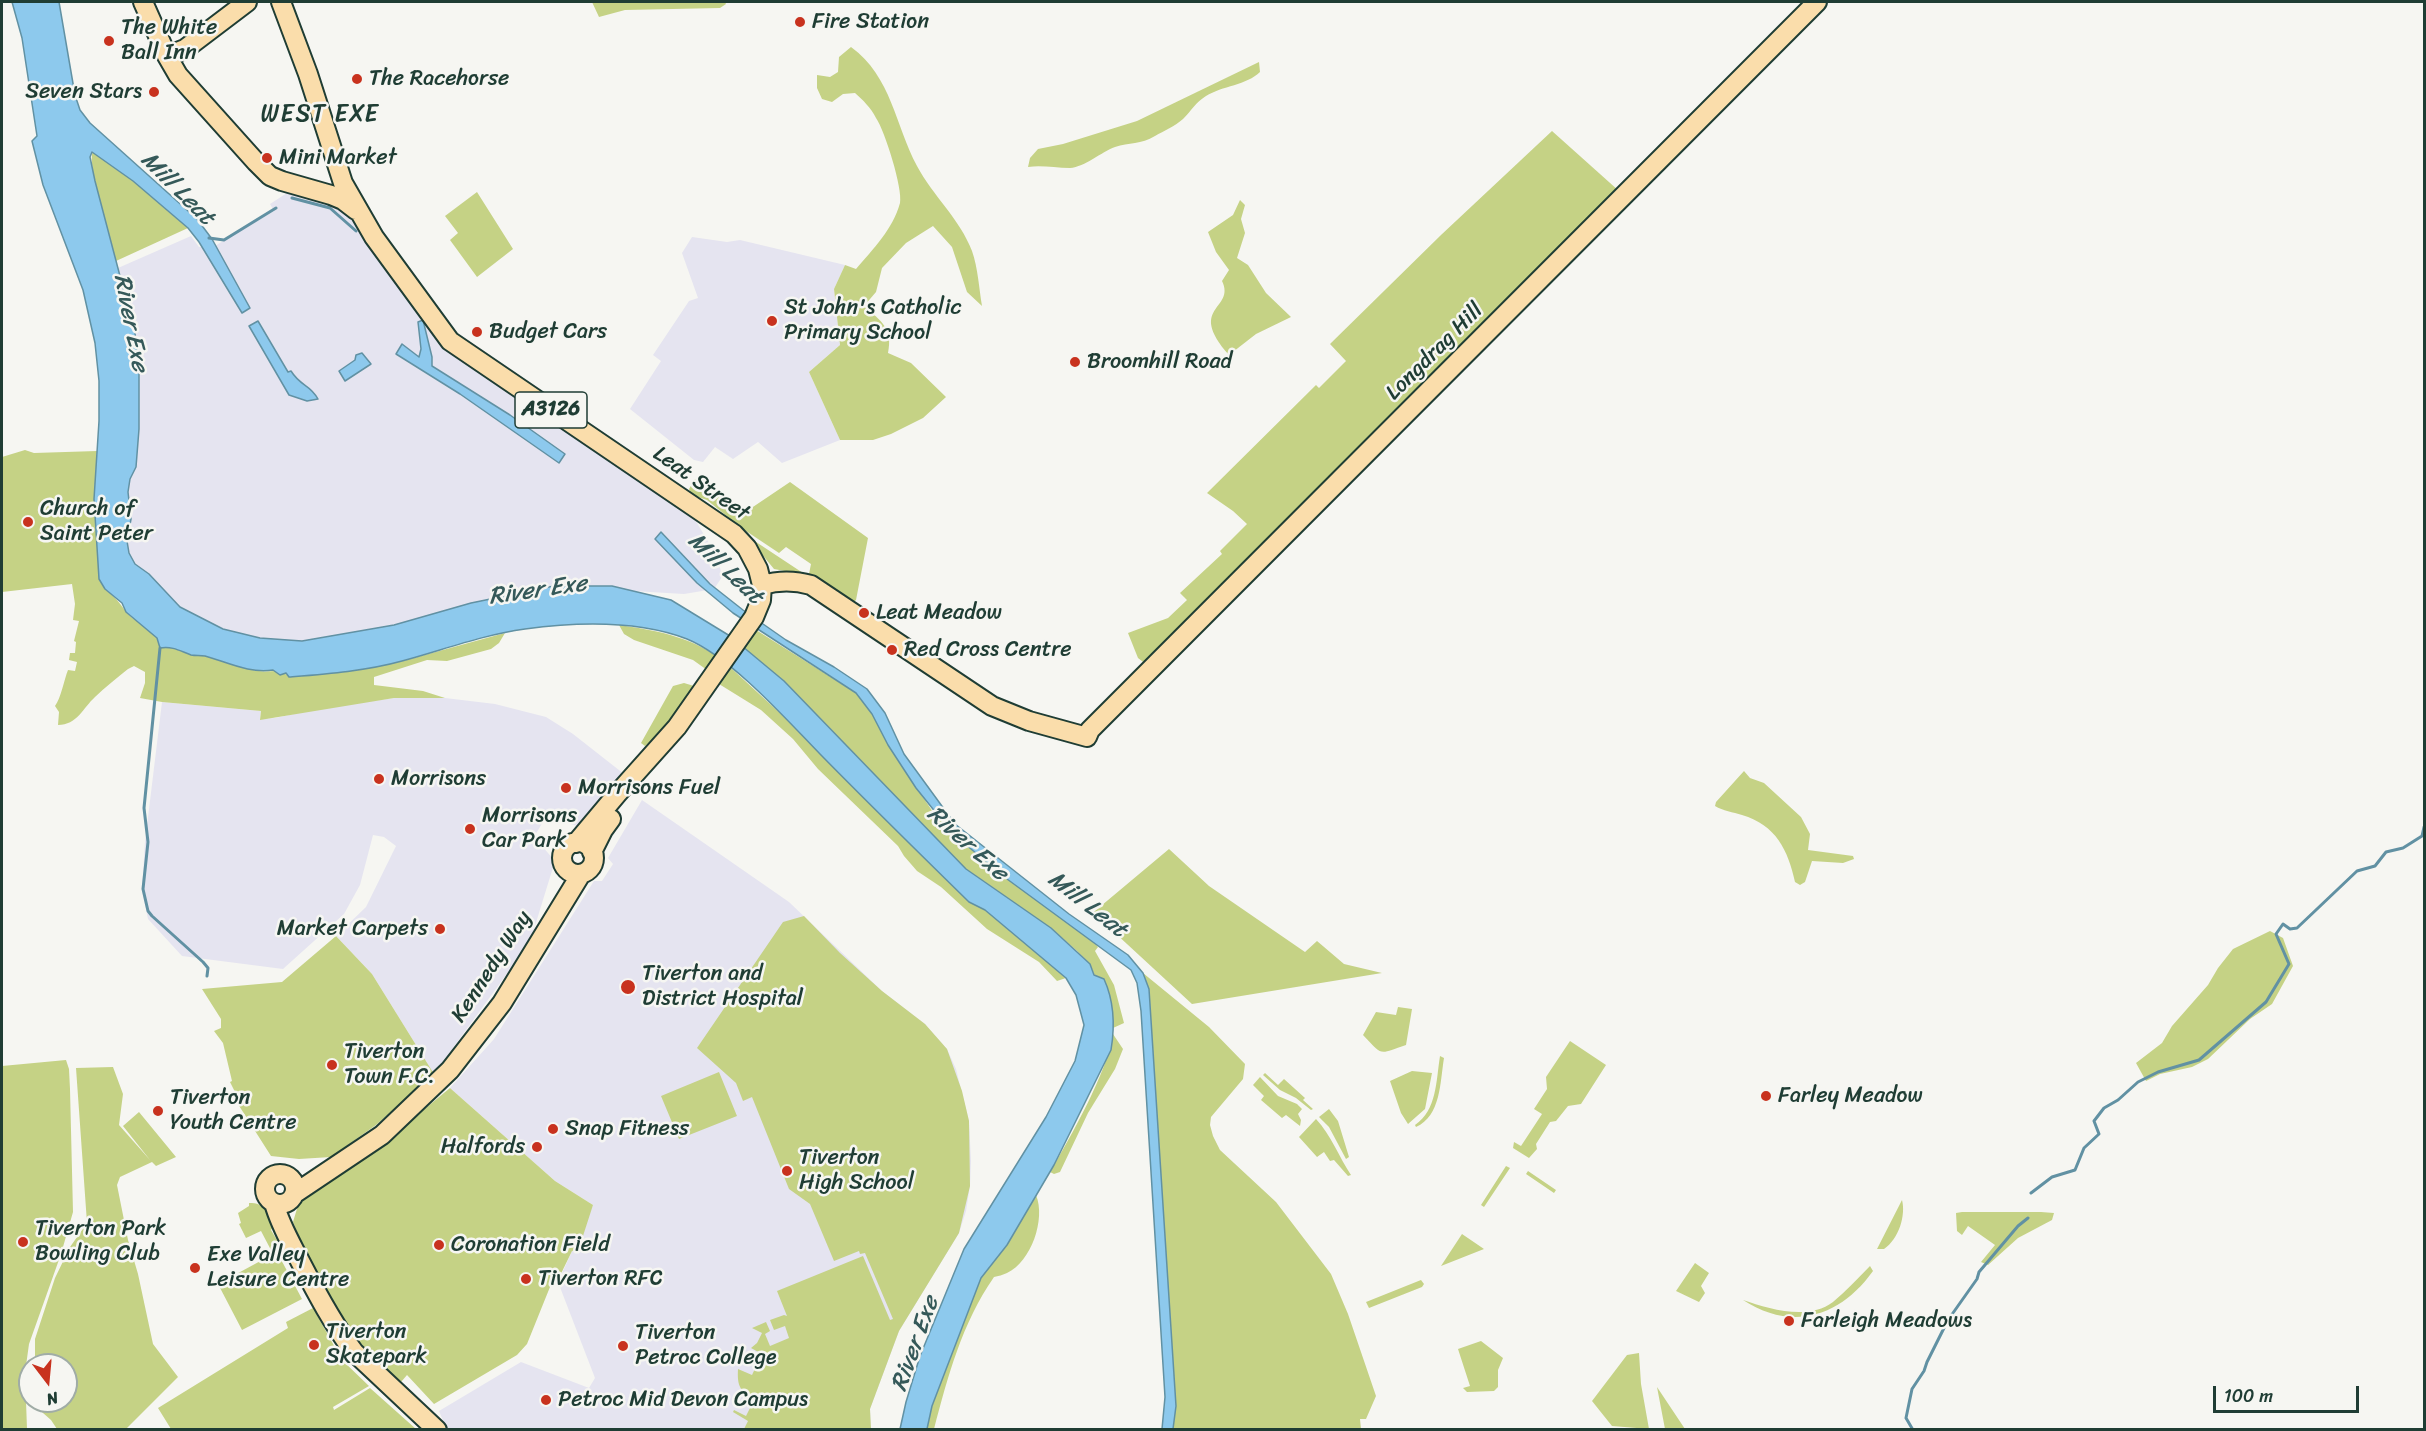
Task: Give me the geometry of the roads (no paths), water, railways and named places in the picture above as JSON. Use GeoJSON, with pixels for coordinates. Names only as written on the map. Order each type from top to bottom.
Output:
{"type":"FeatureCollection","features":[{"type":"Feature","properties":{"kind":"main road","name":"A3126"},"geometry":{"type":"LineString","coordinates":[[143,2],[178,75],[270,176],[331,195],[343,200],[357,211]]}},
{"type":"Feature","properties":{"kind":"main road"},"geometry":{"type":"LineString","coordinates":[[167,56],[185,49],[247,2]]}},
{"type":"Feature","properties":{"kind":"main road","name":"A3126"},"geometry":{"type":"LineString","coordinates":[[281,2],[308,74],[336,164],[357,211]]}},
{"type":"Feature","properties":{"kind":"main road","name":"Longdrag Hill"},"geometry":{"type":"LineString","coordinates":[[762,585],[777,581],[800,581],[811,585],[992,706],[1029,721],[1087,736],[1101,718],[1817,2]]}},
{"type":"Feature","properties":{"kind":"main road"},"geometry":{"type":"LineString","coordinates":[[331,195],[336,185],[336,164]]}},
{"type":"Feature","properties":{"kind":"main road","name":"Leat Street"},"geometry":{"type":"LineString","coordinates":[[357,211],[450,341],[734,534],[747,548],[758,569],[762,585]]}},
{"type":"Feature","properties":{"kind":"main road"},"geometry":{"type":"LineString","coordinates":[[584,847],[618,793],[677,728],[754,617],[761,600],[762,585]]}},
{"type":"Feature","properties":{"kind":"main road"},"geometry":{"type":"LineString","coordinates":[[584,847],[594,857],[592,866],[573,870],[563,857],[566,849],[584,847]]}},
{"type":"Feature","properties":{"kind":"main road","name":"Kennedy Way"},"geometry":{"type":"LineString","coordinates":[[436,1430],[354,1352],[342,1337],[287,1236],[286,1194],[338,1165],[382,1135],[450,1070],[502,1003],[537,949],[573,870]]}},
{"type":"Feature","properties":{"kind":"water","name":"River Exe"},"geometry":{"type":"Polygon","coordinates":[[[12,2],[59,2],[75,95],[80,110],[90,123],[197,219],[212,239],[250,308],[242,313],[188,228],[133,181],[92,152],[90,157],[95,181],[135,333],[139,369],[139,429],[136,467],[130,479],[128,492],[131,519],[127,541],[129,553],[135,564],[149,574],[180,607],[223,629],[260,638],[302,641],[394,625],[471,603],[554,586],[612,586],[671,600],[730,636],[784,681],[966,869],[1051,928],[1090,964],[1094,975],[1104,979],[1113,1014],[1111,1050],[1054,1165],[1007,1245],[981,1278],[932,1406],[927,1429],[900,1429],[920,1356],[964,1249],[1046,1117],[1075,1061],[1084,1025],[1076,995],[1066,978],[985,910],[969,902],[757,690],[722,660],[687,639],[648,628],[607,624],[545,627],[493,635],[374,667],[289,677],[286,673],[280,675],[273,670],[247,669],[205,656],[191,655],[173,648],[160,648],[157,638],[126,612],[122,603],[105,589],[99,579],[94,499],[99,421],[99,381],[95,343],[83,290],[43,185],[32,141],[37,136],[22,38],[12,2]]]}},
{"type":"Feature","properties":{"kind":"water"},"geometry":{"type":"Polygon","coordinates":[[[423,320],[432,366],[510,415],[565,454],[559,463],[460,394],[396,354],[402,344],[419,357],[421,349],[418,322],[423,320]]]}},
{"type":"Feature","properties":{"kind":"water"},"geometry":{"type":"Polygon","coordinates":[[[258,321],[288,372],[291,371],[318,399],[307,401],[289,395],[249,326],[258,321]]]}},
{"type":"Feature","properties":{"kind":"water"},"geometry":{"type":"Polygon","coordinates":[[[362,353],[371,364],[345,381],[339,371],[355,360],[356,355],[362,353]]]}},
{"type":"Feature","properties":{"kind":"water","name":"River Exe"},"geometry":{"type":"Polygon","coordinates":[[[661,532],[710,584],[743,610],[786,640],[867,689],[885,713],[904,754],[955,824],[1069,914],[1128,955],[1143,973],[1149,989],[1176,1406],[1173,1429],[1162,1429],[1165,1397],[1141,1011],[1137,983],[1131,970],[1007,879],[953,834],[916,788],[888,745],[872,714],[856,693],[733,613],[697,583],[655,539],[661,532]]]}},
{"type":"Feature","properties":{"kind":"waterway"},"geometry":{"type":"LineString","coordinates":[[292,198],[330,208],[356,231]]}},
{"type":"Feature","properties":{"kind":"waterway","name":"Mill Leat"},"geometry":{"type":"LineString","coordinates":[[209,238],[224,240],[276,208]]}},
{"type":"Feature","properties":{"kind":"waterway"},"geometry":{"type":"LineString","coordinates":[[160,648],[144,808],[148,842],[143,889],[148,911],[203,962],[208,968],[207,976]]}},
{"type":"Feature","properties":{"kind":"waterway"},"geometry":{"type":"LineString","coordinates":[[2031,1193],[2052,1177],[2075,1170],[2084,1148],[2099,1134],[2094,1121],[2104,1108],[2118,1100],[2138,1082],[2158,1072],[2199,1060],[2266,1002],[2289,964],[2276,934],[2283,924],[2290,929],[2297,928],[2357,871],[2375,866],[2386,852],[2403,848],[2422,836],[2424,827]]}},
{"type":"Feature","properties":{"kind":"waterway"},"geometry":{"type":"LineString","coordinates":[[1913,1430],[1906,1418],[1912,1389],[1924,1371],[1948,1320],[1977,1279],[1979,1272],[2018,1226],[2028,1218]]}},
{"type":"Feature","properties":{"kind":"place","name":"Fire Station"},"geometry":{"type":"Point","coordinates":[800,22]}},
{"type":"Feature","properties":{"kind":"place","name":"The White Ball Inn"},"geometry":{"type":"Point","coordinates":[109,41]}},
{"type":"Feature","properties":{"kind":"place","name":"The Racehorse"},"geometry":{"type":"Point","coordinates":[357,79]}},
{"type":"Feature","properties":{"kind":"place","name":"Seven Stars"},"geometry":{"type":"Point","coordinates":[154,92]}},
{"type":"Feature","properties":{"kind":"place","name":"Mini Market"},"geometry":{"type":"Point","coordinates":[267,158]}},
{"type":"Feature","properties":{"kind":"place","name":"St John's Catholic Primary School"},"geometry":{"type":"Point","coordinates":[772,321]}},
{"type":"Feature","properties":{"kind":"place","name":"Budget Cars"},"geometry":{"type":"Point","coordinates":[477,332]}},
{"type":"Feature","properties":{"kind":"place","name":"Broomhill Road"},"geometry":{"type":"Point","coordinates":[1075,362]}},
{"type":"Feature","properties":{"kind":"place","name":"Church of Saint Peter"},"geometry":{"type":"Point","coordinates":[28,522]}},
{"type":"Feature","properties":{"kind":"place","name":"Leat Meadow"},"geometry":{"type":"Point","coordinates":[864,613]}},
{"type":"Feature","properties":{"kind":"place","name":"Red Cross Centre"},"geometry":{"type":"Point","coordinates":[892,650]}},
{"type":"Feature","properties":{"kind":"place","name":"Morrisons"},"geometry":{"type":"Point","coordinates":[379,779]}},
{"type":"Feature","properties":{"kind":"place","name":"Morrisons Fuel"},"geometry":{"type":"Point","coordinates":[566,788]}},
{"type":"Feature","properties":{"kind":"place","name":"Morrisons Car Park"},"geometry":{"type":"Point","coordinates":[470,829]}},
{"type":"Feature","properties":{"kind":"place","name":"Market Carpets"},"geometry":{"type":"Point","coordinates":[440,929]}},
{"type":"Feature","properties":{"kind":"place","name":"Tiverton and District Hospital"},"geometry":{"type":"Point","coordinates":[628,987]}},
{"type":"Feature","properties":{"kind":"place","name":"Tiverton Town F.C."},"geometry":{"type":"Point","coordinates":[332,1065]}},
{"type":"Feature","properties":{"kind":"place","name":"Farley Meadow"},"geometry":{"type":"Point","coordinates":[1766,1096]}},
{"type":"Feature","properties":{"kind":"place","name":"Tiverton Youth Centre"},"geometry":{"type":"Point","coordinates":[158,1111]}},
{"type":"Feature","properties":{"kind":"place","name":"Snap Fitness"},"geometry":{"type":"Point","coordinates":[553,1129]}},
{"type":"Feature","properties":{"kind":"place","name":"Halfords"},"geometry":{"type":"Point","coordinates":[537,1147]}},
{"type":"Feature","properties":{"kind":"place","name":"Tiverton High School"},"geometry":{"type":"Point","coordinates":[787,1171]}},
{"type":"Feature","properties":{"kind":"place","name":"Tiverton Park Bowling Club"},"geometry":{"type":"Point","coordinates":[23,1242]}},
{"type":"Feature","properties":{"kind":"place","name":"Coronation Field"},"geometry":{"type":"Point","coordinates":[439,1245]}},
{"type":"Feature","properties":{"kind":"place","name":"Exe Valley Leisure Centre"},"geometry":{"type":"Point","coordinates":[195,1268]}},
{"type":"Feature","properties":{"kind":"place","name":"Tiverton RFC"},"geometry":{"type":"Point","coordinates":[526,1279]}},
{"type":"Feature","properties":{"kind":"place","name":"Farleigh Meadows"},"geometry":{"type":"Point","coordinates":[1789,1321]}},
{"type":"Feature","properties":{"kind":"place","name":"Tiverton Skatepark"},"geometry":{"type":"Point","coordinates":[314,1345]}},
{"type":"Feature","properties":{"kind":"place","name":"Tiverton Petroc College"},"geometry":{"type":"Point","coordinates":[623,1346]}},
{"type":"Feature","properties":{"kind":"place","name":"Petroc Mid Devon Campus"},"geometry":{"type":"Point","coordinates":[546,1400]}},
{"type":"Feature","properties":{"kind":"district","name":"WEST EXE"},"geometry":{"type":"Point","coordinates":[320,115]}}]}
